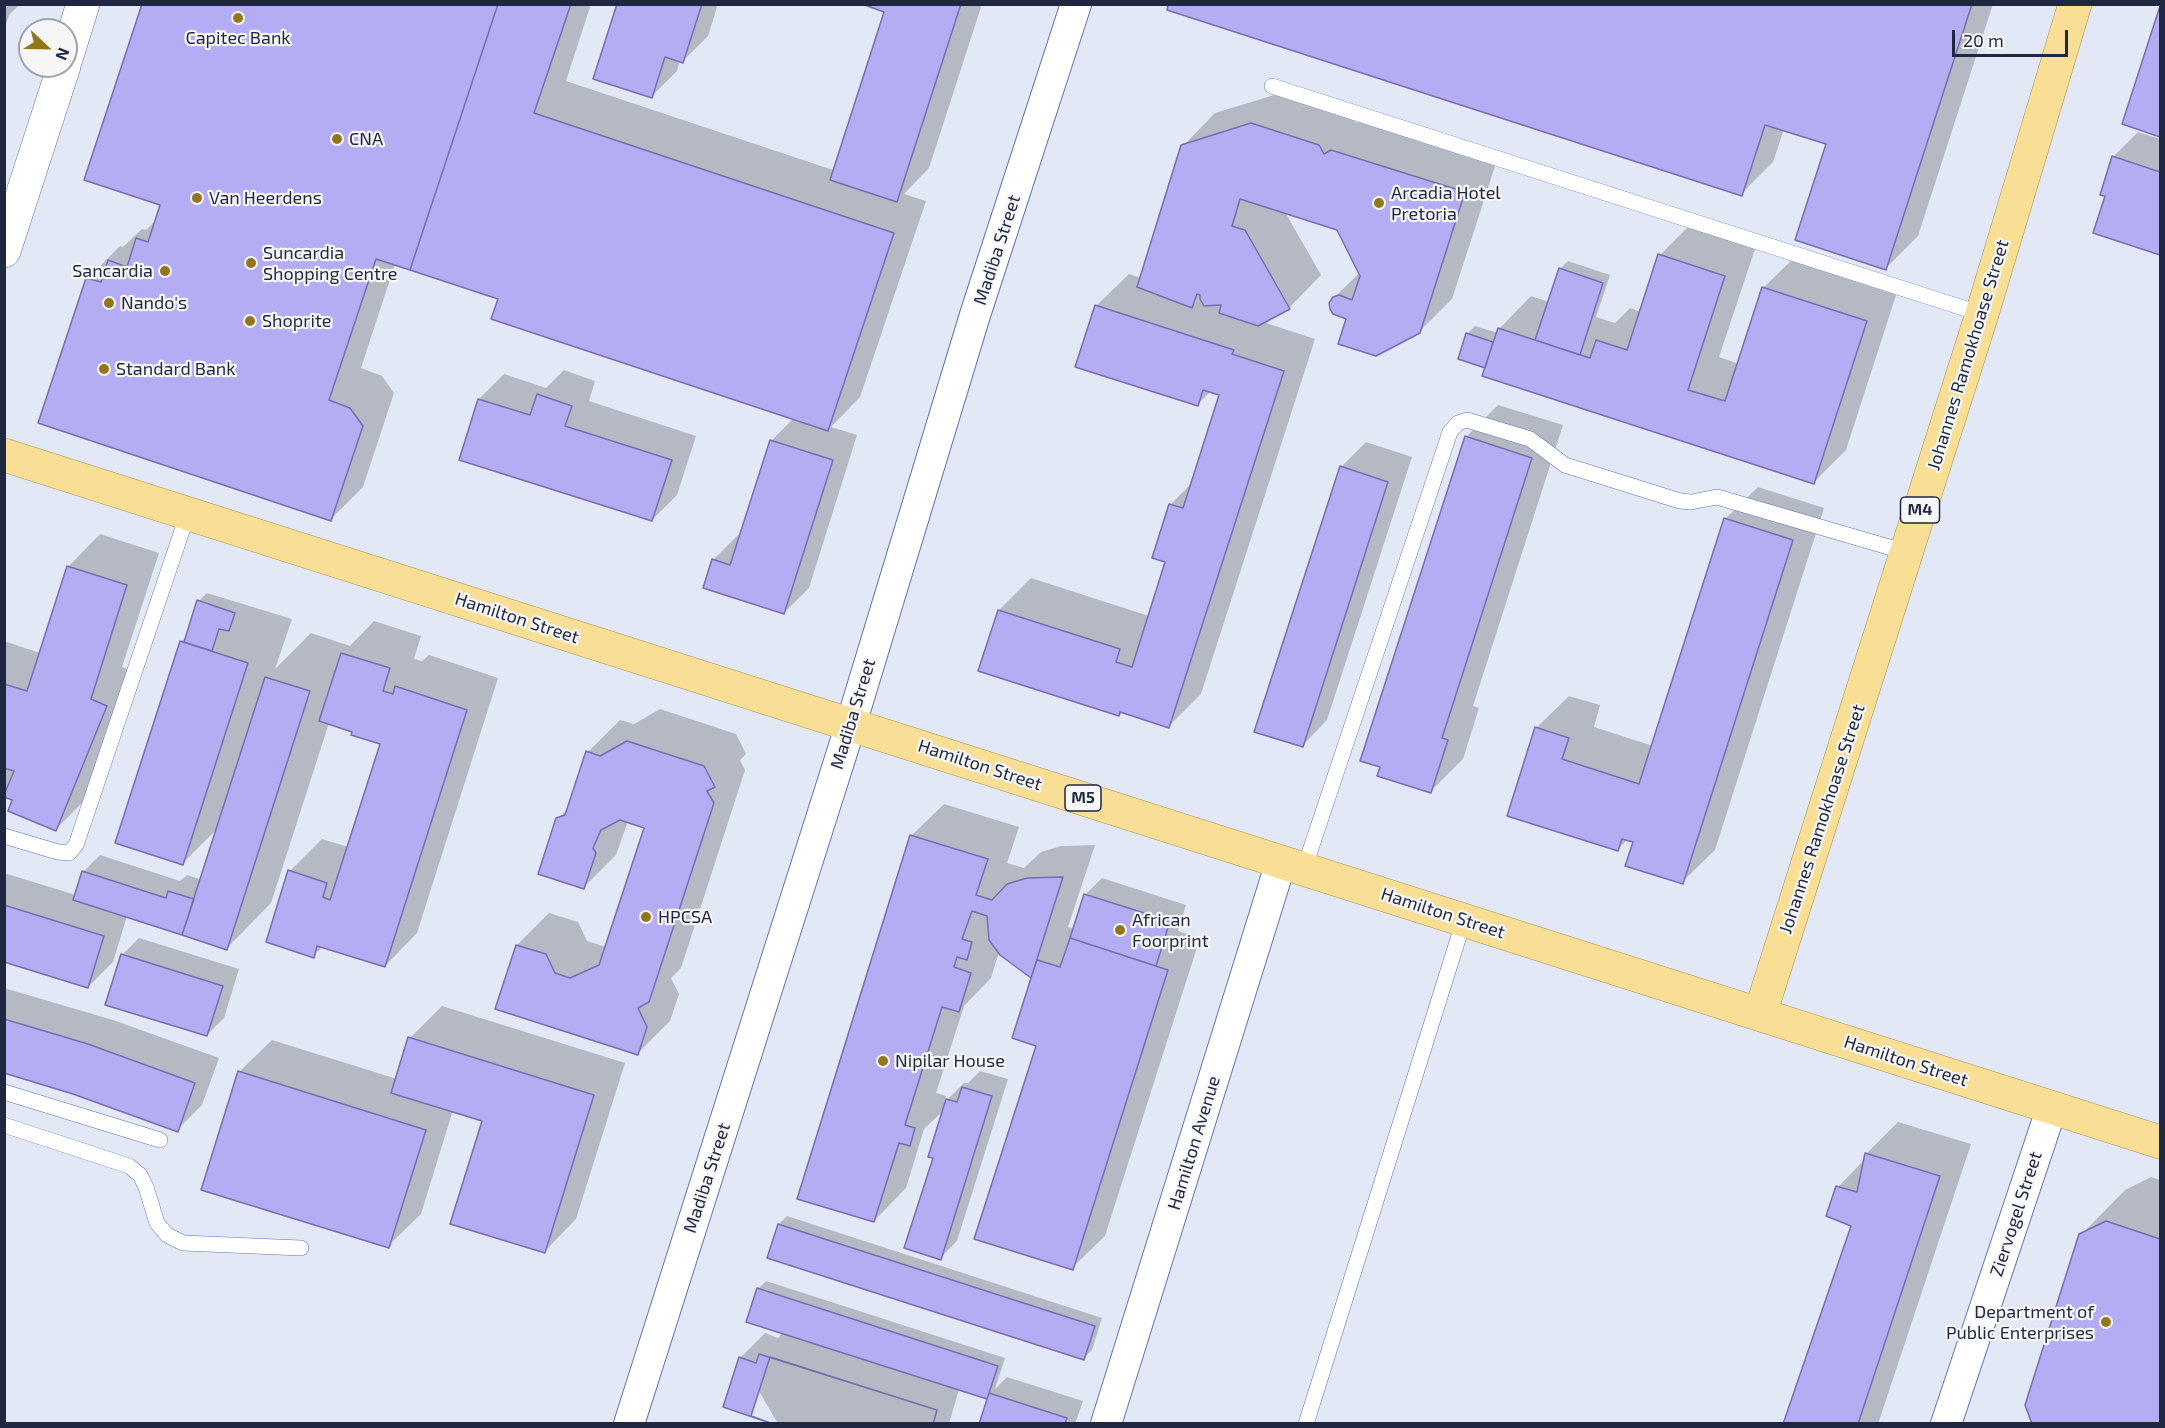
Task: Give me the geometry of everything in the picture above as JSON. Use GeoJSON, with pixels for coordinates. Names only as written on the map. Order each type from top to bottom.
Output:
{"type":"FeatureCollection","features":[{"type":"Feature","properties":{"kind":"main road"},"geometry":{"type":"LineString","coordinates":[[78,20],[83,4]]}},
{"type":"Feature","properties":{"kind":"main road","name":"Johannes Ramokhoase Street"},"geometry":{"type":"LineString","coordinates":[[1760,1014],[1982,315],[2075,4]]}},
{"type":"Feature","properties":{"kind":"main road"},"geometry":{"type":"LineString","coordinates":[[4,251],[60,78]]}},
{"type":"Feature","properties":{"kind":"main road","name":"Hamilton Street"},"geometry":{"type":"LineString","coordinates":[[4,455],[2160,1142]]}},
{"type":"Feature","properties":{"kind":"street","name":"Madiba Street"},"geometry":{"type":"LineString","coordinates":[[629,1424],[850,724],[975,315],[1076,4]]}},
{"type":"Feature","properties":{"kind":"street","name":"Hamilton Avenue"},"geometry":{"type":"LineString","coordinates":[[1106,1424],[1292,865]]}},
{"type":"Feature","properties":{"kind":"street","name":"Ziervogel Street"},"geometry":{"type":"LineString","coordinates":[[1946,1424],[2052,1107]]}},
{"type":"Feature","properties":{"kind":"lane"},"geometry":{"type":"LineString","coordinates":[[1272,86],[1982,315]]}},
{"type":"Feature","properties":{"kind":"lane"},"geometry":{"type":"LineString","coordinates":[[1292,865],[1450,432],[1458,423],[1467,420],[1530,439],[1565,465],[1680,501],[1691,502],[1717,497],[1906,552]]}},
{"type":"Feature","properties":{"kind":"lane"},"geometry":{"type":"LineString","coordinates":[[4,836],[58,852],[69,853],[76,845],[188,513]]}},
{"type":"Feature","properties":{"kind":"lane"},"geometry":{"type":"LineString","coordinates":[[1306,1424],[1464,920]]}},
{"type":"Feature","properties":{"kind":"lane"},"geometry":{"type":"LineString","coordinates":[[4,1092],[160,1140]]}},
{"type":"Feature","properties":{"kind":"lane"},"geometry":{"type":"LineString","coordinates":[[4,1125],[129,1166],[140,1175],[146,1187],[157,1223],[167,1235],[183,1243],[300,1248]]}},
{"type":"Feature","properties":{"kind":"building","name":"Suncardia Shopping Centre"},"geometry":{"type":"Polygon","coordinates":[[[142,4],[498,4],[410,270],[376,259],[329,400],[350,408],[363,426],[331,521],[38,423],[86,278],[101,282],[108,260],[127,267],[136,238],[148,242],[160,205],[84,180],[142,4]]]}},
{"type":"Feature","properties":{"kind":"building"},"geometry":{"type":"Polygon","coordinates":[[[498,4],[571,4],[534,113],[894,233],[828,431],[491,319],[498,299],[410,270],[498,4]]]}},
{"type":"Feature","properties":{"kind":"building"},"geometry":{"type":"Polygon","coordinates":[[[617,4],[702,4],[683,63],[665,57],[652,98],[593,79],[617,4]]]}},
{"type":"Feature","properties":{"kind":"building"},"geometry":{"type":"Polygon","coordinates":[[[862,4],[961,4],[897,202],[830,180],[884,12],[862,4]]]}},
{"type":"Feature","properties":{"kind":"building"},"geometry":{"type":"Polygon","coordinates":[[[1168,4],[1972,4],[1886,270],[1795,240],[1826,144],[1765,125],[1742,196],[1167,10],[1168,4]]]}},
{"type":"Feature","properties":{"kind":"building"},"geometry":{"type":"Polygon","coordinates":[[[2160,6],[2160,137],[2122,124],[2160,6]]]}},
{"type":"Feature","properties":{"kind":"building"},"geometry":{"type":"Polygon","coordinates":[[[1251,123],[1319,145],[1324,154],[1331,150],[1465,192],[1420,333],[1376,356],[1338,344],[1346,319],[1333,314],[1329,303],[1333,297],[1339,295],[1352,300],[1360,276],[1337,230],[1240,199],[1232,226],[1245,230],[1290,309],[1258,326],[1219,313],[1221,305],[1204,306],[1200,295],[1197,294],[1192,308],[1137,287],[1181,145],[1251,123]]]}},
{"type":"Feature","properties":{"kind":"building"},"geometry":{"type":"Polygon","coordinates":[[[2112,156],[2160,172],[2160,255],[2093,233],[2105,196],[2100,195],[2112,156]]]}},
{"type":"Feature","properties":{"kind":"building"},"geometry":{"type":"Polygon","coordinates":[[[1658,254],[1725,276],[1688,390],[1725,401],[1762,287],[1867,321],[1814,484],[1482,376],[1498,328],[1590,358],[1596,340],[1627,350],[1658,254]]]}},
{"type":"Feature","properties":{"kind":"building"},"geometry":{"type":"Polygon","coordinates":[[[1559,268],[1603,283],[1580,355],[1535,340],[1559,268]]]}},
{"type":"Feature","properties":{"kind":"building"},"geometry":{"type":"Polygon","coordinates":[[[1095,305],[1234,350],[1232,354],[1284,371],[1169,728],[1120,712],[1119,716],[978,671],[998,610],[1120,649],[1116,662],[1132,667],[1165,562],[1152,558],[1169,504],[1183,508],[1219,395],[1203,390],[1198,406],[1075,367],[1095,305]]]}},
{"type":"Feature","properties":{"kind":"building"},"geometry":{"type":"Polygon","coordinates":[[[1466,333],[1493,342],[1485,368],[1458,359],[1466,333]]]}},
{"type":"Feature","properties":{"kind":"building"},"geometry":{"type":"Polygon","coordinates":[[[537,394],[572,406],[565,426],[672,460],[652,521],[459,460],[478,399],[530,415],[537,394]]]}},
{"type":"Feature","properties":{"kind":"building"},"geometry":{"type":"Polygon","coordinates":[[[1465,436],[1532,458],[1442,738],[1448,740],[1431,793],[1377,776],[1380,767],[1360,761],[1465,436]]]}},
{"type":"Feature","properties":{"kind":"building"},"geometry":{"type":"Polygon","coordinates":[[[770,440],[833,460],[784,614],[703,588],[712,559],[730,565],[770,440]]]}},
{"type":"Feature","properties":{"kind":"building"},"geometry":{"type":"Polygon","coordinates":[[[1340,466],[1388,482],[1303,747],[1254,732],[1340,466]]]}},
{"type":"Feature","properties":{"kind":"building"},"geometry":{"type":"Polygon","coordinates":[[[1724,518],[1793,540],[1683,884],[1625,866],[1633,842],[1622,839],[1618,851],[1507,816],[1535,727],[1569,738],[1562,759],[1639,784],[1724,518]]]}},
{"type":"Feature","properties":{"kind":"building"},"geometry":{"type":"Polygon","coordinates":[[[67,566],[127,585],[91,699],[107,706],[56,831],[8,811],[12,800],[4,795],[14,771],[4,768],[4,684],[27,691],[67,566]]]}},
{"type":"Feature","properties":{"kind":"building"},"geometry":{"type":"Polygon","coordinates":[[[197,600],[235,613],[229,631],[219,629],[212,651],[184,642],[197,600]]]}},
{"type":"Feature","properties":{"kind":"building"},"geometry":{"type":"Polygon","coordinates":[[[180,641],[248,663],[183,865],[115,843],[180,641]]]}},
{"type":"Feature","properties":{"kind":"building"},"geometry":{"type":"Polygon","coordinates":[[[341,653],[390,668],[383,691],[393,694],[395,686],[467,710],[385,967],[317,946],[314,958],[266,942],[288,870],[327,883],[323,897],[330,900],[380,744],[351,735],[352,732],[319,721],[341,653]]]}},
{"type":"Feature","properties":{"kind":"building"},"geometry":{"type":"Polygon","coordinates":[[[265,677],[310,691],[227,950],[182,935],[265,677]]]}},
{"type":"Feature","properties":{"kind":"building","name":"HPCSA"},"geometry":{"type":"Polygon","coordinates":[[[627,741],[704,766],[715,787],[707,791],[714,803],[649,1002],[638,1008],[647,1027],[638,1055],[495,1009],[516,945],[546,954],[555,973],[570,978],[599,965],[644,828],[620,820],[601,830],[593,848],[596,853],[584,889],[538,874],[556,818],[565,815],[586,751],[600,756],[627,741]]]}},
{"type":"Feature","properties":{"kind":"building","name":"Nipilar House"},"geometry":{"type":"Polygon","coordinates":[[[910,835],[988,859],[976,895],[992,900],[1007,884],[1027,878],[1063,877],[1031,978],[1000,955],[989,940],[987,916],[972,911],[962,939],[972,942],[967,960],[957,957],[954,967],[971,973],[959,1012],[942,1007],[905,1125],[915,1128],[910,1146],[899,1143],[874,1222],[797,1199],[910,835]]]}},
{"type":"Feature","properties":{"kind":"building"},"geometry":{"type":"Polygon","coordinates":[[[82,871],[166,898],[168,891],[194,899],[182,935],[73,900],[82,871]]]}},
{"type":"Feature","properties":{"kind":"building","name":"African Foorprint"},"geometry":{"type":"Polygon","coordinates":[[[1084,894],[1170,921],[1156,966],[1070,938],[1084,894]]]}},
{"type":"Feature","properties":{"kind":"building"},"geometry":{"type":"Polygon","coordinates":[[[4,905],[104,936],[88,988],[4,962],[4,905]]]}},
{"type":"Feature","properties":{"kind":"building"},"geometry":{"type":"Polygon","coordinates":[[[1070,938],[1168,970],[1073,1270],[974,1239],[1036,1046],[1012,1038],[1031,978],[1037,960],[1060,967],[1070,938]]]}},
{"type":"Feature","properties":{"kind":"building"},"geometry":{"type":"Polygon","coordinates":[[[121,954],[223,986],[207,1036],[105,1005],[121,954]]]}},
{"type":"Feature","properties":{"kind":"building"},"geometry":{"type":"Polygon","coordinates":[[[4,1019],[88,1044],[195,1083],[178,1132],[73,1094],[4,1073],[4,1019]]]}},
{"type":"Feature","properties":{"kind":"building"},"geometry":{"type":"Polygon","coordinates":[[[408,1037],[594,1095],[545,1253],[450,1224],[482,1121],[391,1093],[408,1037]]]}},
{"type":"Feature","properties":{"kind":"building"},"geometry":{"type":"Polygon","coordinates":[[[238,1071],[426,1130],[389,1248],[201,1190],[238,1071]]]}},
{"type":"Feature","properties":{"kind":"building"},"geometry":{"type":"Polygon","coordinates":[[[962,1087],[992,1096],[941,1260],[904,1248],[933,1158],[928,1157],[946,1099],[957,1102],[962,1087]]]}},
{"type":"Feature","properties":{"kind":"building"},"geometry":{"type":"Polygon","coordinates":[[[1865,1153],[1940,1176],[1858,1424],[1783,1424],[1851,1226],[1826,1216],[1836,1186],[1857,1192],[1865,1153]]]}},
{"type":"Feature","properties":{"kind":"building","name":"Department of Public Enterprises"},"geometry":{"type":"Polygon","coordinates":[[[2106,1221],[2160,1239],[2160,1424],[2032,1424],[2025,1405],[2079,1234],[2106,1221]]]}},
{"type":"Feature","properties":{"kind":"building"},"geometry":{"type":"Polygon","coordinates":[[[778,1224],[1095,1326],[1084,1360],[767,1258],[778,1224]]]}},
{"type":"Feature","properties":{"kind":"building"},"geometry":{"type":"Polygon","coordinates":[[[757,1288],[998,1366],[987,1399],[746,1322],[757,1288]]]}},
{"type":"Feature","properties":{"kind":"building"},"geometry":{"type":"Polygon","coordinates":[[[759,1354],[937,1410],[933,1424],[773,1424],[723,1407],[739,1357],[756,1363],[759,1354]]]}},
{"type":"Feature","properties":{"kind":"building"},"geometry":{"type":"Polygon","coordinates":[[[770,1357],[937,1410],[933,1424],[773,1424],[751,1416],[770,1357]]]}},
{"type":"Feature","properties":{"kind":"building"},"geometry":{"type":"Polygon","coordinates":[[[989,1393],[1067,1418],[1065,1424],[979,1424],[989,1393]]]}},
{"type":"Feature","properties":{"kind":"place","name":"Capitec Bank"},"geometry":{"type":"Point","coordinates":[238,18]}},
{"type":"Feature","properties":{"kind":"place","name":"CNA"},"geometry":{"type":"Point","coordinates":[337,139]}},
{"type":"Feature","properties":{"kind":"place","name":"Van Heerdens"},"geometry":{"type":"Point","coordinates":[197,198]}},
{"type":"Feature","properties":{"kind":"place","name":"Arcadia Hotel Pretoria"},"geometry":{"type":"Point","coordinates":[1379,203]}},
{"type":"Feature","properties":{"kind":"place","name":"Suncardia Shopping Centre"},"geometry":{"type":"Point","coordinates":[251,263]}},
{"type":"Feature","properties":{"kind":"place","name":"Sancardia"},"geometry":{"type":"Point","coordinates":[165,271]}},
{"type":"Feature","properties":{"kind":"place","name":"Nando's"},"geometry":{"type":"Point","coordinates":[109,303]}},
{"type":"Feature","properties":{"kind":"place","name":"Shoprite"},"geometry":{"type":"Point","coordinates":[250,321]}},
{"type":"Feature","properties":{"kind":"place","name":"Standard Bank"},"geometry":{"type":"Point","coordinates":[104,369]}},
{"type":"Feature","properties":{"kind":"place","name":"HPCSA"},"geometry":{"type":"Point","coordinates":[646,917]}},
{"type":"Feature","properties":{"kind":"place","name":"African Foorprint"},"geometry":{"type":"Point","coordinates":[1120,930]}},
{"type":"Feature","properties":{"kind":"place","name":"Nipilar House"},"geometry":{"type":"Point","coordinates":[883,1061]}},
{"type":"Feature","properties":{"kind":"place","name":"Department of Public Enterprises"},"geometry":{"type":"Point","coordinates":[2106,1322]}}]}
